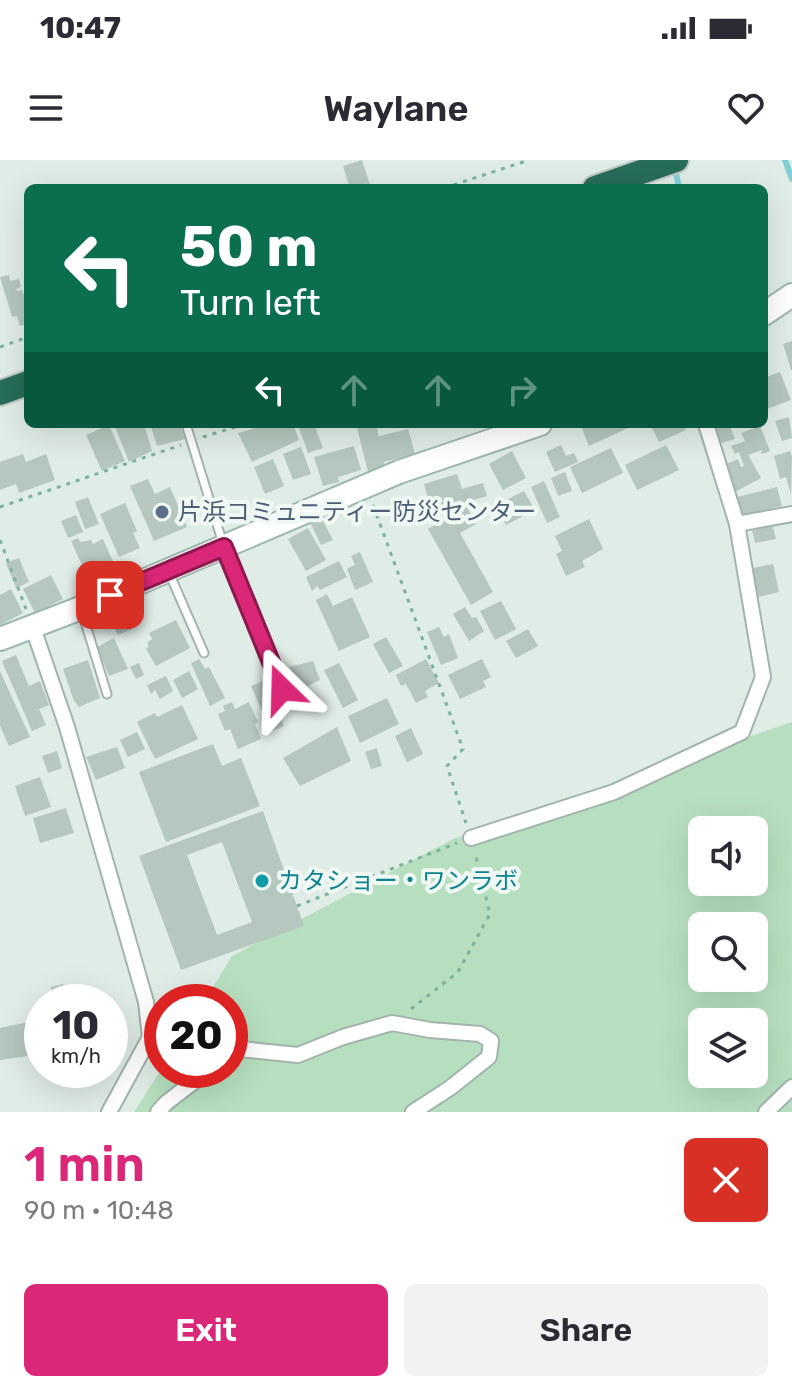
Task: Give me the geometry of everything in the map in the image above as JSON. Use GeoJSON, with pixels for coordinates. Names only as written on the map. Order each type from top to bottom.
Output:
{"type":"FeatureCollection","features":[{"type":"Feature","properties":{"kind":"highway"},"geometry":{"type":"LineString","coordinates":[[607,184],[676,160]]}},
{"type":"Feature","properties":{"kind":"highway"},"geometry":{"type":"LineString","coordinates":[[0,393],[24,384]]}},
{"type":"Feature","properties":{"kind":"street"},"geometry":{"type":"LineString","coordinates":[[768,311],[792,295]]}},
{"type":"Feature","properties":{"kind":"street"},"geometry":{"type":"LineString","coordinates":[[0,639],[33,628],[399,472],[528,428]]}},
{"type":"Feature","properties":{"kind":"street"},"geometry":{"type":"LineString","coordinates":[[471,838],[614,792],[742,732],[763,677],[737,524],[707,428]]}},
{"type":"Feature","properties":{"kind":"street"},"geometry":{"type":"LineString","coordinates":[[737,524],[792,514]]}},
{"type":"Feature","properties":{"kind":"street"},"geometry":{"type":"LineString","coordinates":[[33,628],[67,727],[146,1002],[150,1037],[109,1112]]}},
{"type":"Feature","properties":{"kind":"street"},"geometry":{"type":"LineString","coordinates":[[248,1050],[298,1055],[343,1037],[392,1023],[480,1034],[491,1041],[489,1057],[413,1112]]}},
{"type":"Feature","properties":{"kind":"street"},"geometry":{"type":"LineString","coordinates":[[766,1112],[792,1087]]}},
{"type":"Feature","properties":{"kind":"street"},"geometry":{"type":"LineString","coordinates":[[158,1112],[186,1088]]}},
{"type":"Feature","properties":{"kind":"lane"},"geometry":{"type":"LineString","coordinates":[[187,428],[224,547],[282,689]]}},
{"type":"Feature","properties":{"kind":"lane"},"geometry":{"type":"LineString","coordinates":[[168,570],[204,653]]}},
{"type":"Feature","properties":{"kind":"lane"},"geometry":{"type":"LineString","coordinates":[[80,608],[107,694]]}},
{"type":"Feature","properties":{"kind":"path"},"geometry":{"type":"LineString","coordinates":[[456,184],[529,160]]}},
{"type":"Feature","properties":{"kind":"path"},"geometry":{"type":"LineString","coordinates":[[0,347],[24,338]]}},
{"type":"Feature","properties":{"kind":"path"},"geometry":{"type":"LineString","coordinates":[[0,507],[232,428]]}},
{"type":"Feature","properties":{"kind":"path"},"geometry":{"type":"LineString","coordinates":[[366,486],[463,749],[447,766],[471,838],[490,914],[458,972],[392,1023]]}},
{"type":"Feature","properties":{"kind":"path"},"geometry":{"type":"LineString","coordinates":[[0,540],[33,628]]}},
{"type":"Feature","properties":{"kind":"path"},"geometry":{"type":"LineString","coordinates":[[297,906],[428,852],[471,838]]}},
{"type":"Feature","properties":{"kind":"green space"},"geometry":{"type":"Polygon","coordinates":[[[792,722],[792,1112],[134,1112],[149,1088],[248,1088],[248,984],[215,984],[232,956],[453,839],[792,722]]]}},
{"type":"Feature","properties":{"kind":"building"},"geometry":{"type":"Polygon","coordinates":[[[362,160],[370,184],[349,184],[343,166],[362,160]]]}},
{"type":"Feature","properties":{"kind":"building"},"geometry":{"type":"Polygon","coordinates":[[[9,275],[10,281],[19,279],[21,287],[16,289],[22,290],[24,295],[24,325],[20,326],[17,316],[12,317],[0,277],[9,275]]]}},
{"type":"Feature","properties":{"kind":"building"},"geometry":{"type":"Polygon","coordinates":[[[792,341],[792,370],[791,370],[783,344],[792,341]]]}},
{"type":"Feature","properties":{"kind":"building"},"geometry":{"type":"Polygon","coordinates":[[[780,372],[791,400],[768,409],[768,376],[780,372]]]}},
{"type":"Feature","properties":{"kind":"building"},"geometry":{"type":"Polygon","coordinates":[[[789,417],[792,438],[782,441],[775,421],[789,417]]]}},
{"type":"Feature","properties":{"kind":"building"},"geometry":{"type":"Polygon","coordinates":[[[110,428],[125,461],[102,471],[86,435],[110,428]]]}},
{"type":"Feature","properties":{"kind":"building"},"geometry":{"type":"Polygon","coordinates":[[[116,428],[145,428],[152,451],[129,462],[116,428]]]}},
{"type":"Feature","properties":{"kind":"building"},"geometry":{"type":"Polygon","coordinates":[[[151,428],[181,428],[185,439],[157,446],[151,428]]]}},
{"type":"Feature","properties":{"kind":"building"},"geometry":{"type":"Polygon","coordinates":[[[256,428],[294,428],[299,440],[252,462],[238,433],[256,428]]]}},
{"type":"Feature","properties":{"kind":"building"},"geometry":{"type":"Polygon","coordinates":[[[299,428],[316,428],[323,448],[308,453],[299,428]]]}},
{"type":"Feature","properties":{"kind":"building"},"geometry":{"type":"Polygon","coordinates":[[[357,428],[377,428],[379,436],[408,429],[415,454],[384,462],[385,468],[368,472],[357,428]]]}},
{"type":"Feature","properties":{"kind":"building"},"geometry":{"type":"Polygon","coordinates":[[[582,428],[628,428],[589,446],[582,428]]]}},
{"type":"Feature","properties":{"kind":"building"},"geometry":{"type":"Polygon","coordinates":[[[652,428],[686,430],[659,442],[652,428]]]}},
{"type":"Feature","properties":{"kind":"building"},"geometry":{"type":"Polygon","coordinates":[[[715,428],[731,428],[735,439],[721,443],[715,428]]]}},
{"type":"Feature","properties":{"kind":"building"},"geometry":{"type":"Polygon","coordinates":[[[761,428],[770,451],[761,454],[762,450],[748,455],[761,478],[735,492],[724,465],[738,459],[741,467],[744,466],[739,452],[735,454],[731,446],[745,441],[741,433],[761,428]]]}},
{"type":"Feature","properties":{"kind":"building"},"geometry":{"type":"Polygon","coordinates":[[[561,445],[566,456],[574,453],[578,462],[555,472],[546,452],[561,445]]]}},
{"type":"Feature","properties":{"kind":"building"},"geometry":{"type":"Polygon","coordinates":[[[666,445],[679,470],[637,490],[625,465],[666,445]]]}},
{"type":"Feature","properties":{"kind":"building"},"geometry":{"type":"Polygon","coordinates":[[[354,446],[361,470],[338,477],[339,482],[323,486],[314,457],[354,446]]]}},
{"type":"Feature","properties":{"kind":"building"},"geometry":{"type":"Polygon","coordinates":[[[301,447],[311,474],[293,480],[283,454],[301,447]]]}},
{"type":"Feature","properties":{"kind":"building"},"geometry":{"type":"Polygon","coordinates":[[[611,448],[623,473],[582,493],[570,467],[611,448]]]}},
{"type":"Feature","properties":{"kind":"building"},"geometry":{"type":"Polygon","coordinates":[[[512,451],[526,478],[503,490],[489,464],[512,451]]]}},
{"type":"Feature","properties":{"kind":"building"},"geometry":{"type":"Polygon","coordinates":[[[790,451],[791,494],[786,477],[780,479],[774,456],[790,451]]]}},
{"type":"Feature","properties":{"kind":"building"},"geometry":{"type":"Polygon","coordinates":[[[23,454],[26,462],[46,454],[55,480],[19,493],[16,484],[0,490],[0,462],[23,454]]]}},
{"type":"Feature","properties":{"kind":"building"},"geometry":{"type":"Polygon","coordinates":[[[273,459],[284,486],[265,494],[254,467],[273,459]]]}},
{"type":"Feature","properties":{"kind":"building"},"geometry":{"type":"Polygon","coordinates":[[[565,472],[572,491],[558,496],[551,478],[565,472]]]}},
{"type":"Feature","properties":{"kind":"building"},"geometry":{"type":"Polygon","coordinates":[[[457,474],[462,489],[483,483],[487,496],[432,513],[424,484],[457,474]]]}},
{"type":"Feature","properties":{"kind":"building"},"geometry":{"type":"Polygon","coordinates":[[[148,479],[155,494],[170,487],[187,527],[154,541],[130,486],[148,479]]]}},
{"type":"Feature","properties":{"kind":"building"},"geometry":{"type":"Polygon","coordinates":[[[544,481],[560,517],[547,523],[531,487],[544,481]]]}},
{"type":"Feature","properties":{"kind":"building"},"geometry":{"type":"Polygon","coordinates":[[[777,487],[782,506],[742,516],[737,497],[777,487]]]}},
{"type":"Feature","properties":{"kind":"building"},"geometry":{"type":"Polygon","coordinates":[[[524,491],[535,510],[506,525],[497,509],[524,491]]]}},
{"type":"Feature","properties":{"kind":"building"},"geometry":{"type":"Polygon","coordinates":[[[88,497],[99,524],[85,529],[75,502],[88,497]]]}},
{"type":"Feature","properties":{"kind":"building"},"geometry":{"type":"Polygon","coordinates":[[[125,503],[137,531],[133,533],[140,548],[119,557],[100,514],[125,503]]]}},
{"type":"Feature","properties":{"kind":"building"},"geometry":{"type":"Polygon","coordinates":[[[467,507],[476,524],[460,533],[493,592],[471,605],[428,529],[467,507]]]}},
{"type":"Feature","properties":{"kind":"building"},"geometry":{"type":"Polygon","coordinates":[[[76,515],[83,532],[68,538],[61,521],[76,515]]]}},
{"type":"Feature","properties":{"kind":"building"},"geometry":{"type":"Polygon","coordinates":[[[321,517],[333,540],[321,545],[310,522],[321,517]]]}},
{"type":"Feature","properties":{"kind":"building"},"geometry":{"type":"Polygon","coordinates":[[[589,519],[603,549],[582,561],[585,567],[566,576],[556,554],[562,551],[555,536],[589,519]]]}},
{"type":"Feature","properties":{"kind":"building"},"geometry":{"type":"Polygon","coordinates":[[[773,526],[776,539],[755,543],[752,530],[773,526]]]}},
{"type":"Feature","properties":{"kind":"building"},"geometry":{"type":"Polygon","coordinates":[[[308,528],[326,560],[306,571],[288,539],[308,528]]]}},
{"type":"Feature","properties":{"kind":"building"},"geometry":{"type":"Polygon","coordinates":[[[78,538],[80,542],[91,540],[93,544],[103,539],[115,566],[96,575],[93,568],[85,572],[71,541],[78,538]]]}},
{"type":"Feature","properties":{"kind":"building"},"geometry":{"type":"Polygon","coordinates":[[[360,552],[373,582],[355,590],[347,569],[355,565],[351,556],[360,552]]]}},
{"type":"Feature","properties":{"kind":"building"},"geometry":{"type":"Polygon","coordinates":[[[19,558],[29,582],[16,588],[6,563],[19,558]]]}},
{"type":"Feature","properties":{"kind":"building"},"geometry":{"type":"Polygon","coordinates":[[[339,561],[347,577],[320,590],[317,586],[312,591],[306,577],[339,561]]]}},
{"type":"Feature","properties":{"kind":"building"},"geometry":{"type":"Polygon","coordinates":[[[773,564],[779,592],[758,597],[752,568],[773,564]]]}},
{"type":"Feature","properties":{"kind":"building"},"geometry":{"type":"Polygon","coordinates":[[[51,575],[63,599],[35,613],[23,589],[51,575]]]}},
{"type":"Feature","properties":{"kind":"building"},"geometry":{"type":"Polygon","coordinates":[[[11,589],[23,613],[0,625],[0,595],[11,589]]]}},
{"type":"Feature","properties":{"kind":"building"},"geometry":{"type":"Polygon","coordinates":[[[327,594],[333,606],[352,597],[370,637],[339,651],[316,600],[327,594]]]}},
{"type":"Feature","properties":{"kind":"building"},"geometry":{"type":"Polygon","coordinates":[[[118,601],[132,629],[118,635],[104,609],[118,601]]]}},
{"type":"Feature","properties":{"kind":"building"},"geometry":{"type":"Polygon","coordinates":[[[501,601],[516,629],[495,640],[480,611],[501,601]]]}},
{"type":"Feature","properties":{"kind":"building"},"geometry":{"type":"Polygon","coordinates":[[[465,607],[472,618],[476,617],[484,631],[469,641],[453,614],[465,607]]]}},
{"type":"Feature","properties":{"kind":"building"},"geometry":{"type":"Polygon","coordinates":[[[176,620],[190,648],[156,666],[146,649],[152,639],[149,633],[176,620]]]}},
{"type":"Feature","properties":{"kind":"building"},"geometry":{"type":"Polygon","coordinates":[[[439,627],[444,637],[449,634],[458,658],[441,665],[427,632],[439,627]]]}},
{"type":"Feature","properties":{"kind":"building"},"geometry":{"type":"Polygon","coordinates":[[[528,629],[538,646],[516,658],[506,641],[528,629]]]}},
{"type":"Feature","properties":{"kind":"building"},"geometry":{"type":"Polygon","coordinates":[[[386,637],[403,666],[389,673],[373,644],[386,637]]]}},
{"type":"Feature","properties":{"kind":"building"},"geometry":{"type":"Polygon","coordinates":[[[114,638],[128,669],[109,676],[97,647],[114,638]]]}},
{"type":"Feature","properties":{"kind":"building"},"geometry":{"type":"Polygon","coordinates":[[[16,655],[29,686],[40,681],[49,705],[39,709],[46,725],[32,731],[2,661],[16,655]]]}},
{"type":"Feature","properties":{"kind":"building"},"geometry":{"type":"Polygon","coordinates":[[[199,659],[205,669],[209,667],[225,698],[210,706],[191,663],[199,659]]]}},
{"type":"Feature","properties":{"kind":"building"},"geometry":{"type":"Polygon","coordinates":[[[426,659],[439,683],[425,691],[428,697],[416,703],[406,684],[401,686],[396,675],[426,659]]]}},
{"type":"Feature","properties":{"kind":"building"},"geometry":{"type":"Polygon","coordinates":[[[482,659],[491,677],[483,681],[486,687],[460,699],[448,675],[482,659]]]}},
{"type":"Feature","properties":{"kind":"building"},"geometry":{"type":"Polygon","coordinates":[[[88,660],[100,698],[79,707],[63,669],[88,660]]]}},
{"type":"Feature","properties":{"kind":"building"},"geometry":{"type":"Polygon","coordinates":[[[313,661],[320,680],[300,690],[289,667],[313,661]]]}},
{"type":"Feature","properties":{"kind":"building"},"geometry":{"type":"Polygon","coordinates":[[[139,663],[144,675],[136,679],[130,667],[139,663]]]}},
{"type":"Feature","properties":{"kind":"building"},"geometry":{"type":"Polygon","coordinates":[[[339,663],[358,700],[343,708],[324,670],[339,663]]]}},
{"type":"Feature","properties":{"kind":"building"},"geometry":{"type":"Polygon","coordinates":[[[0,671],[30,737],[9,746],[0,726],[0,671]]]}},
{"type":"Feature","properties":{"kind":"building"},"geometry":{"type":"Polygon","coordinates":[[[189,671],[198,689],[182,698],[173,680],[189,671]]]}},
{"type":"Feature","properties":{"kind":"building"},"geometry":{"type":"Polygon","coordinates":[[[166,676],[173,691],[160,699],[155,690],[151,694],[147,685],[166,676]]]}},
{"type":"Feature","properties":{"kind":"building"},"geometry":{"type":"Polygon","coordinates":[[[263,681],[284,726],[271,731],[251,686],[263,681]]]}},
{"type":"Feature","properties":{"kind":"building"},"geometry":{"type":"Polygon","coordinates":[[[387,698],[399,724],[360,743],[348,716],[387,698]]]}},
{"type":"Feature","properties":{"kind":"building"},"geometry":{"type":"Polygon","coordinates":[[[232,702],[235,709],[249,702],[261,739],[238,749],[230,729],[225,731],[218,714],[225,711],[223,706],[232,702]]]}},
{"type":"Feature","properties":{"kind":"building"},"geometry":{"type":"Polygon","coordinates":[[[182,705],[198,739],[155,759],[137,722],[182,705]]]}},
{"type":"Feature","properties":{"kind":"building"},"geometry":{"type":"Polygon","coordinates":[[[337,727],[351,761],[300,786],[283,758],[337,727]]]}},
{"type":"Feature","properties":{"kind":"building"},"geometry":{"type":"Polygon","coordinates":[[[411,728],[423,754],[407,762],[395,736],[411,728]]]}},
{"type":"Feature","properties":{"kind":"building"},"geometry":{"type":"Polygon","coordinates":[[[137,732],[145,749],[128,757],[120,740],[137,732]]]}},
{"type":"Feature","properties":{"kind":"building"},"geometry":{"type":"Polygon","coordinates":[[[213,744],[222,766],[241,758],[260,806],[166,842],[139,772],[213,744]]]}},
{"type":"Feature","properties":{"kind":"building"},"geometry":{"type":"Polygon","coordinates":[[[117,747],[125,768],[96,780],[86,757],[117,747]]]}},
{"type":"Feature","properties":{"kind":"building"},"geometry":{"type":"Polygon","coordinates":[[[377,748],[382,766],[371,769],[365,752],[377,748]]]}},
{"type":"Feature","properties":{"kind":"building"},"geometry":{"type":"Polygon","coordinates":[[[57,751],[62,768],[48,773],[42,756],[57,751]]]}},
{"type":"Feature","properties":{"kind":"building"},"geometry":{"type":"Polygon","coordinates":[[[40,777],[51,807],[25,816],[15,786],[40,777]]]}},
{"type":"Feature","properties":{"kind":"building"},"geometry":{"type":"Polygon","coordinates":[[[66,808],[74,833],[40,843],[33,818],[66,808]]]}},
{"type":"Feature","properties":{"kind":"building","name":"カタショー・ワンラボ"},"geometry":{"type":"Polygon","coordinates":[[[263,811],[304,926],[181,970],[139,856],[263,811]],[[222,842],[187,855],[217,935],[252,922],[222,842]]]}},
{"type":"Feature","properties":{"kind":"building"},"geometry":{"type":"Polygon","coordinates":[[[24,1023],[24,1057],[0,1060],[0,1028],[24,1023]]]}},
{"type":"Feature","properties":{"kind":"waterway"},"geometry":{"type":"LineString","coordinates":[[785,160],[792,179]]}},
{"type":"Feature","properties":{"kind":"waterway"},"geometry":{"type":"LineString","coordinates":[[675,168],[678,184]]}},
{"type":"Feature","properties":{"kind":"place","name":"片浜コミュニティー防災センター"},"geometry":{"type":"Point","coordinates":[162,512]}},
{"type":"Feature","properties":{"kind":"place","name":"カタショー・ワンラボ"},"geometry":{"type":"Point","coordinates":[262,881]}},
{"type":"Feature","properties":{"kind":"route"},"geometry":{"type":"LineString","coordinates":[[110,595],[224,547],[282,689]]}}]}
